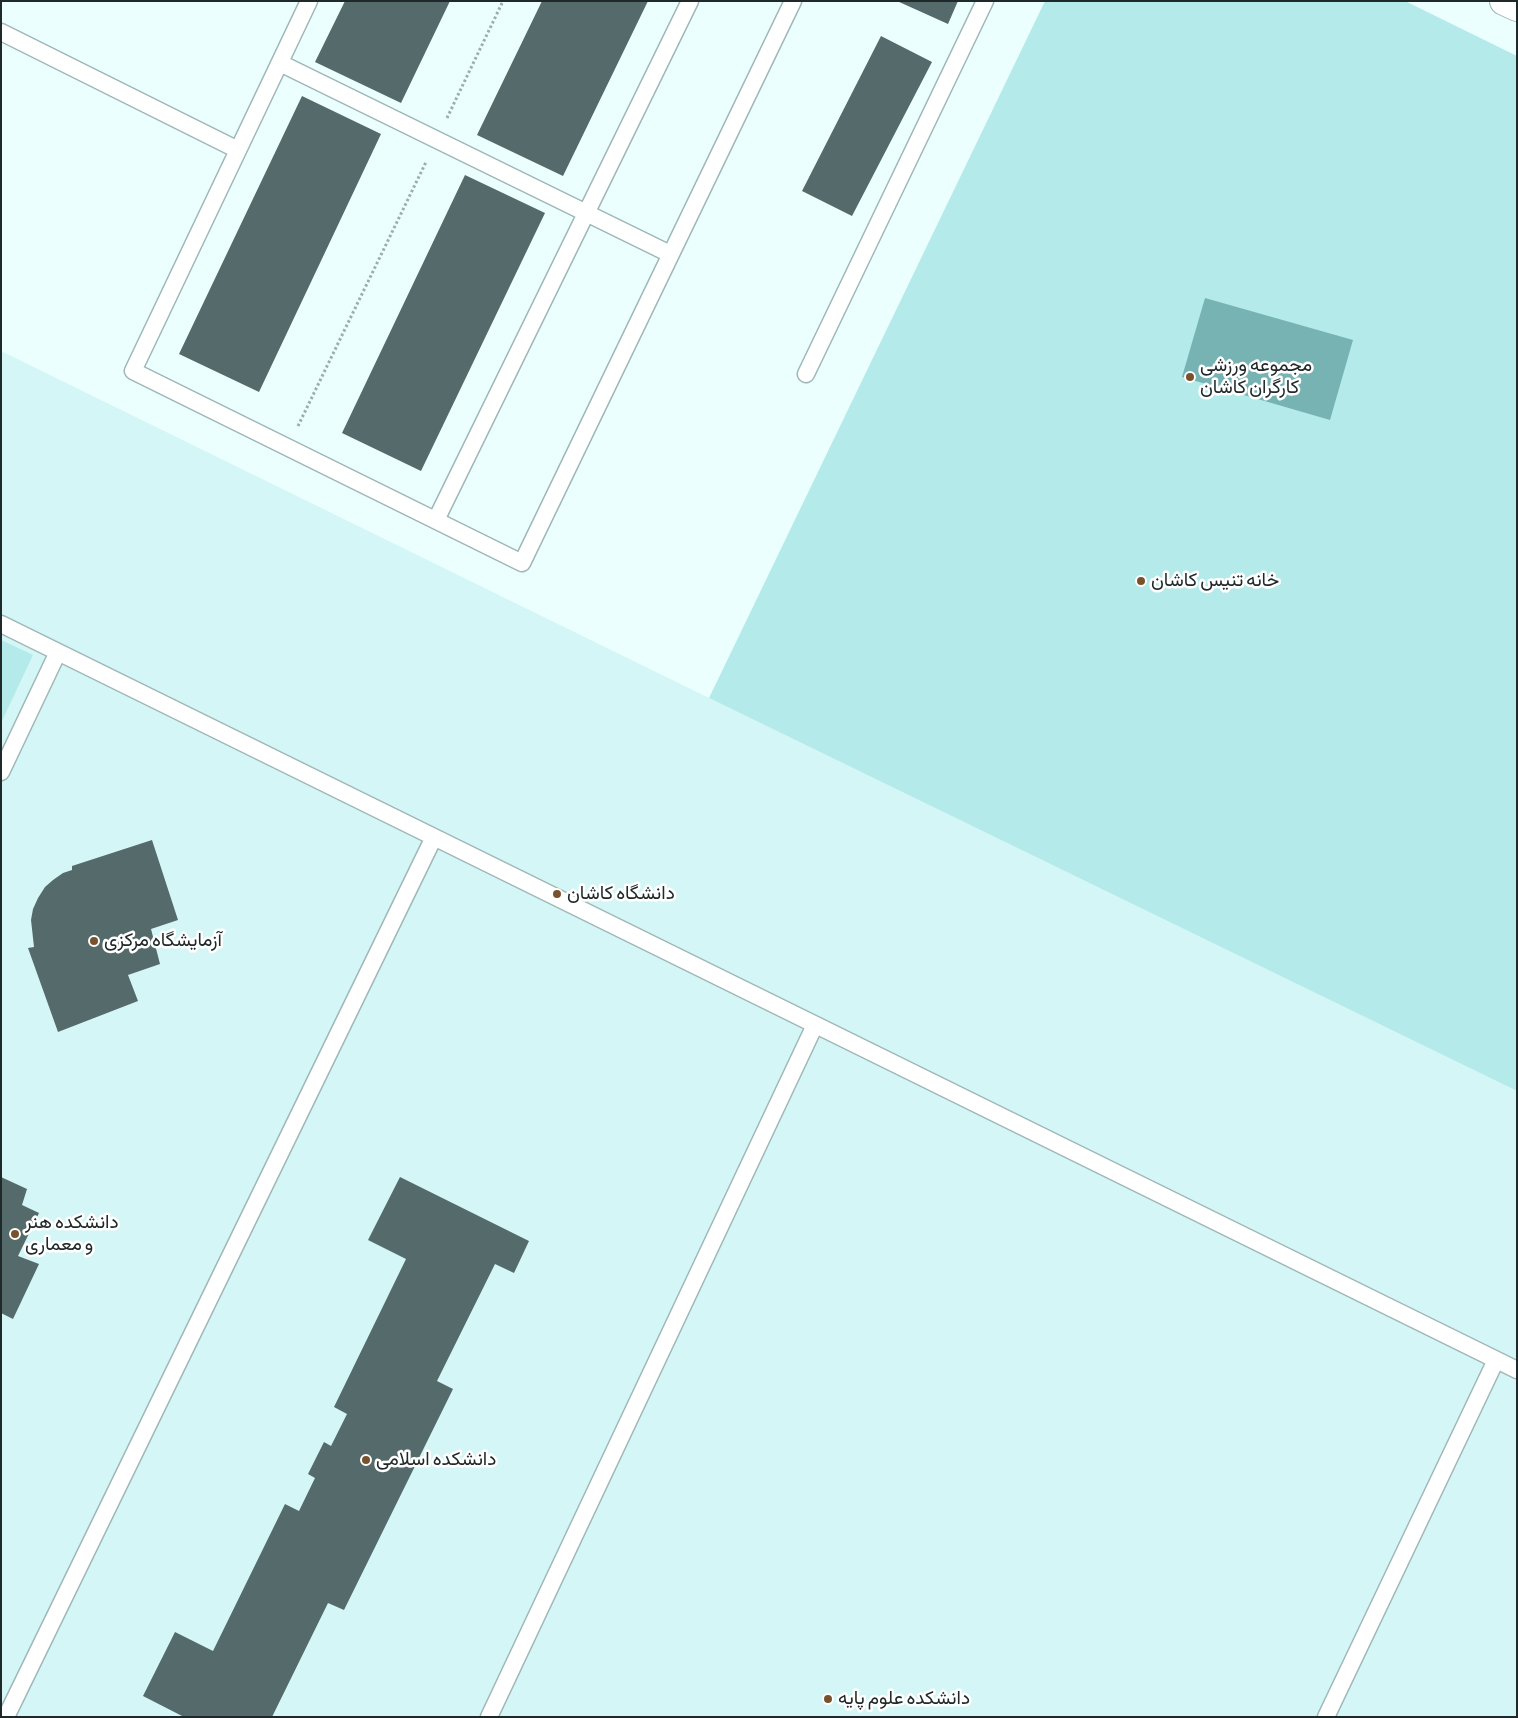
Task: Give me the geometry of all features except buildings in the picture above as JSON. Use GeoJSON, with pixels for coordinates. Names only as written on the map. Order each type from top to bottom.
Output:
{"type":"FeatureCollection","features":[{"type":"Feature","properties":{"kind":"street"},"geometry":{"type":"LineString","coordinates":[[1504,1],[1517,7]]}},
{"type":"Feature","properties":{"kind":"lane"},"geometry":{"type":"LineString","coordinates":[[309,1],[132,371],[522,562],[793,1]]}},
{"type":"Feature","properties":{"kind":"lane"},"geometry":{"type":"LineString","coordinates":[[436,520],[690,1]]}},
{"type":"Feature","properties":{"kind":"lane"},"geometry":{"type":"LineString","coordinates":[[806,374],[985,1]]}},
{"type":"Feature","properties":{"kind":"lane"},"geometry":{"type":"LineString","coordinates":[[1,32],[238,150]]}},
{"type":"Feature","properties":{"kind":"lane"},"geometry":{"type":"LineString","coordinates":[[280,63],[670,254]]}},
{"type":"Feature","properties":{"kind":"lane"},"geometry":{"type":"LineString","coordinates":[[1,624],[1517,1370]]}},
{"type":"Feature","properties":{"kind":"lane"},"geometry":{"type":"LineString","coordinates":[[1,772],[58,652]]}},
{"type":"Feature","properties":{"kind":"lane"},"geometry":{"type":"LineString","coordinates":[[6,1717],[434,837]]}},
{"type":"Feature","properties":{"kind":"lane"},"geometry":{"type":"LineString","coordinates":[[489,1717],[815,1024]]}},
{"type":"Feature","properties":{"kind":"lane"},"geometry":{"type":"LineString","coordinates":[[1326,1717],[1496,1360]]}},
{"type":"Feature","properties":{"kind":"path"},"geometry":{"type":"LineString","coordinates":[[288,447],[503,1]]}},
{"type":"Feature","properties":{"kind":"shaded area","name":"مجموعه ورزشی کارگران کاشان"},"geometry":{"type":"Polygon","coordinates":[[[1045,1],[1405,1],[1517,56],[1517,1091],[709,698],[1045,1]]]}},
{"type":"Feature","properties":{"kind":"shaded area"},"geometry":{"type":"Polygon","coordinates":[[[1205,298],[1353,340],[1330,420],[1182,377],[1205,298]]]}},
{"type":"Feature","properties":{"kind":"shaded area","name":"دانشگاه کاشان"},"geometry":{"type":"Polygon","coordinates":[[[1,351],[1517,1091],[1517,1717],[1,1717],[1,351]]]}},
{"type":"Feature","properties":{"kind":"shaded area"},"geometry":{"type":"Polygon","coordinates":[[[1,640],[33,655],[1,723],[1,640]]]}},
{"type":"Feature","properties":{"kind":"place","name":"مجموعه ورزشی کارگران کاشان"},"geometry":{"type":"Point","coordinates":[1190,377]}},
{"type":"Feature","properties":{"kind":"place","name":"خانه تنیس کاشان"},"geometry":{"type":"Point","coordinates":[1141,581]}},
{"type":"Feature","properties":{"kind":"place","name":"دانشگاه کاشان"},"geometry":{"type":"Point","coordinates":[557,894]}},
{"type":"Feature","properties":{"kind":"place","name":"آزمایشگاه مرکزی"},"geometry":{"type":"Point","coordinates":[94,941]}},
{"type":"Feature","properties":{"kind":"place","name":"دانشکده هنر و معماری"},"geometry":{"type":"Point","coordinates":[15,1234]}},
{"type":"Feature","properties":{"kind":"place","name":"دانشکده اسلامی"},"geometry":{"type":"Point","coordinates":[366,1460]}},
{"type":"Feature","properties":{"kind":"place","name":"دانشکده علوم پایه"},"geometry":{"type":"Point","coordinates":[828,1699]}}]}
